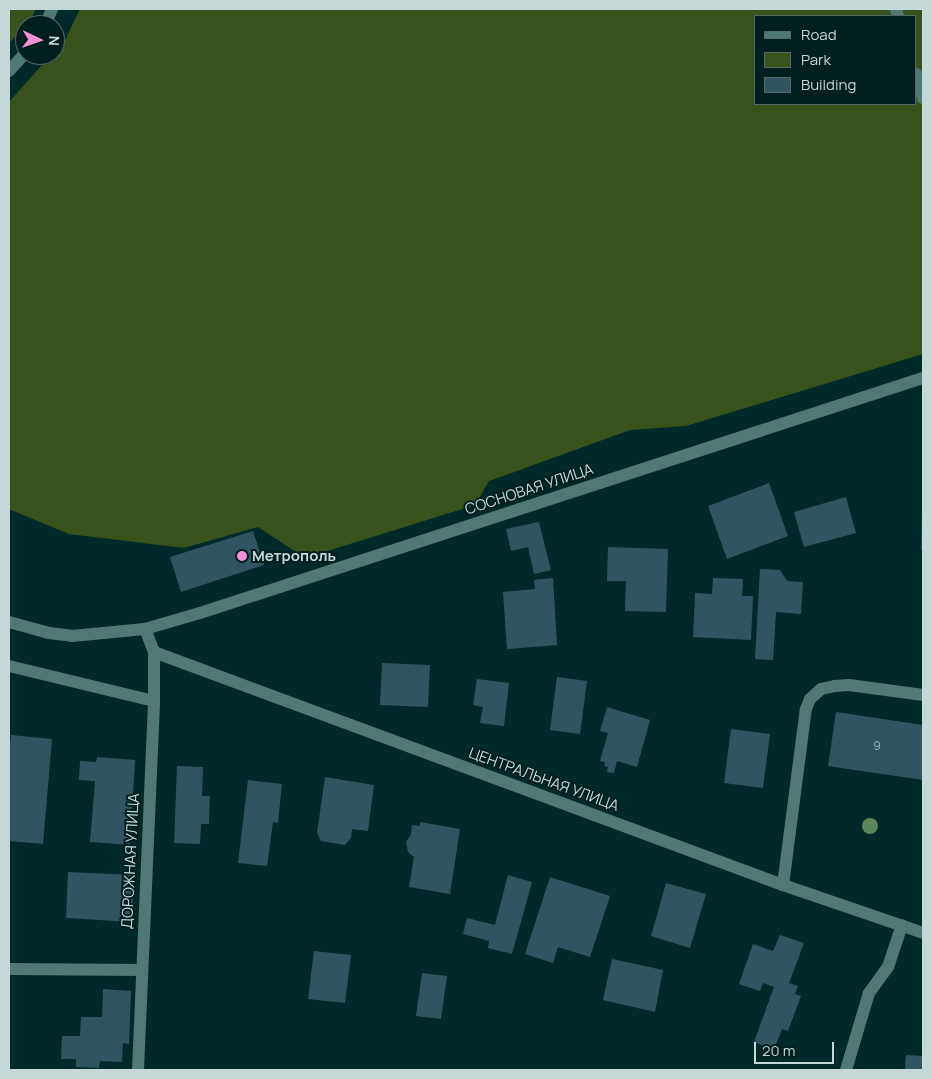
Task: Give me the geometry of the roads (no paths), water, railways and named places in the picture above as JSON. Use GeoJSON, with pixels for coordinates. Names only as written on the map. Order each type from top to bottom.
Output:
{"type":"FeatureCollection","features":[{"type":"Feature","properties":{"kind":"street"},"geometry":{"type":"LineString","coordinates":[[917,77],[923,98]]}},
{"type":"Feature","properties":{"kind":"street","name":"СОСНОВАЯ УЛИЦА"},"geometry":{"type":"LineString","coordinates":[[145,628],[210,610],[923,378]]}},
{"type":"Feature","properties":{"kind":"street"},"geometry":{"type":"LineString","coordinates":[[9,622],[49,633],[72,636],[145,628],[154,652]]}},
{"type":"Feature","properties":{"kind":"street","name":"ДОРОЖНАЯ УЛИЦА"},"geometry":{"type":"LineString","coordinates":[[138,1070],[154,701],[154,652]]}},
{"type":"Feature","properties":{"kind":"street","name":"ЦЕНТРАЛЬНАЯ УЛИЦА"},"geometry":{"type":"LineString","coordinates":[[154,652],[784,885],[923,933]]}},
{"type":"Feature","properties":{"kind":"street"},"geometry":{"type":"LineString","coordinates":[[9,666],[154,701]]}},
{"type":"Feature","properties":{"kind":"street"},"geometry":{"type":"LineString","coordinates":[[784,885],[806,709],[810,699],[821,689],[849,685],[920,693]]}},
{"type":"Feature","properties":{"kind":"street"},"geometry":{"type":"LineString","coordinates":[[846,1070],[869,993],[888,967],[902,925]]}},
{"type":"Feature","properties":{"kind":"street"},"geometry":{"type":"LineString","coordinates":[[9,969],[142,970]]}},
{"type":"Feature","properties":{"kind":"place","name":"Метрополь"},"geometry":{"type":"Point","coordinates":[242,556]}}]}
